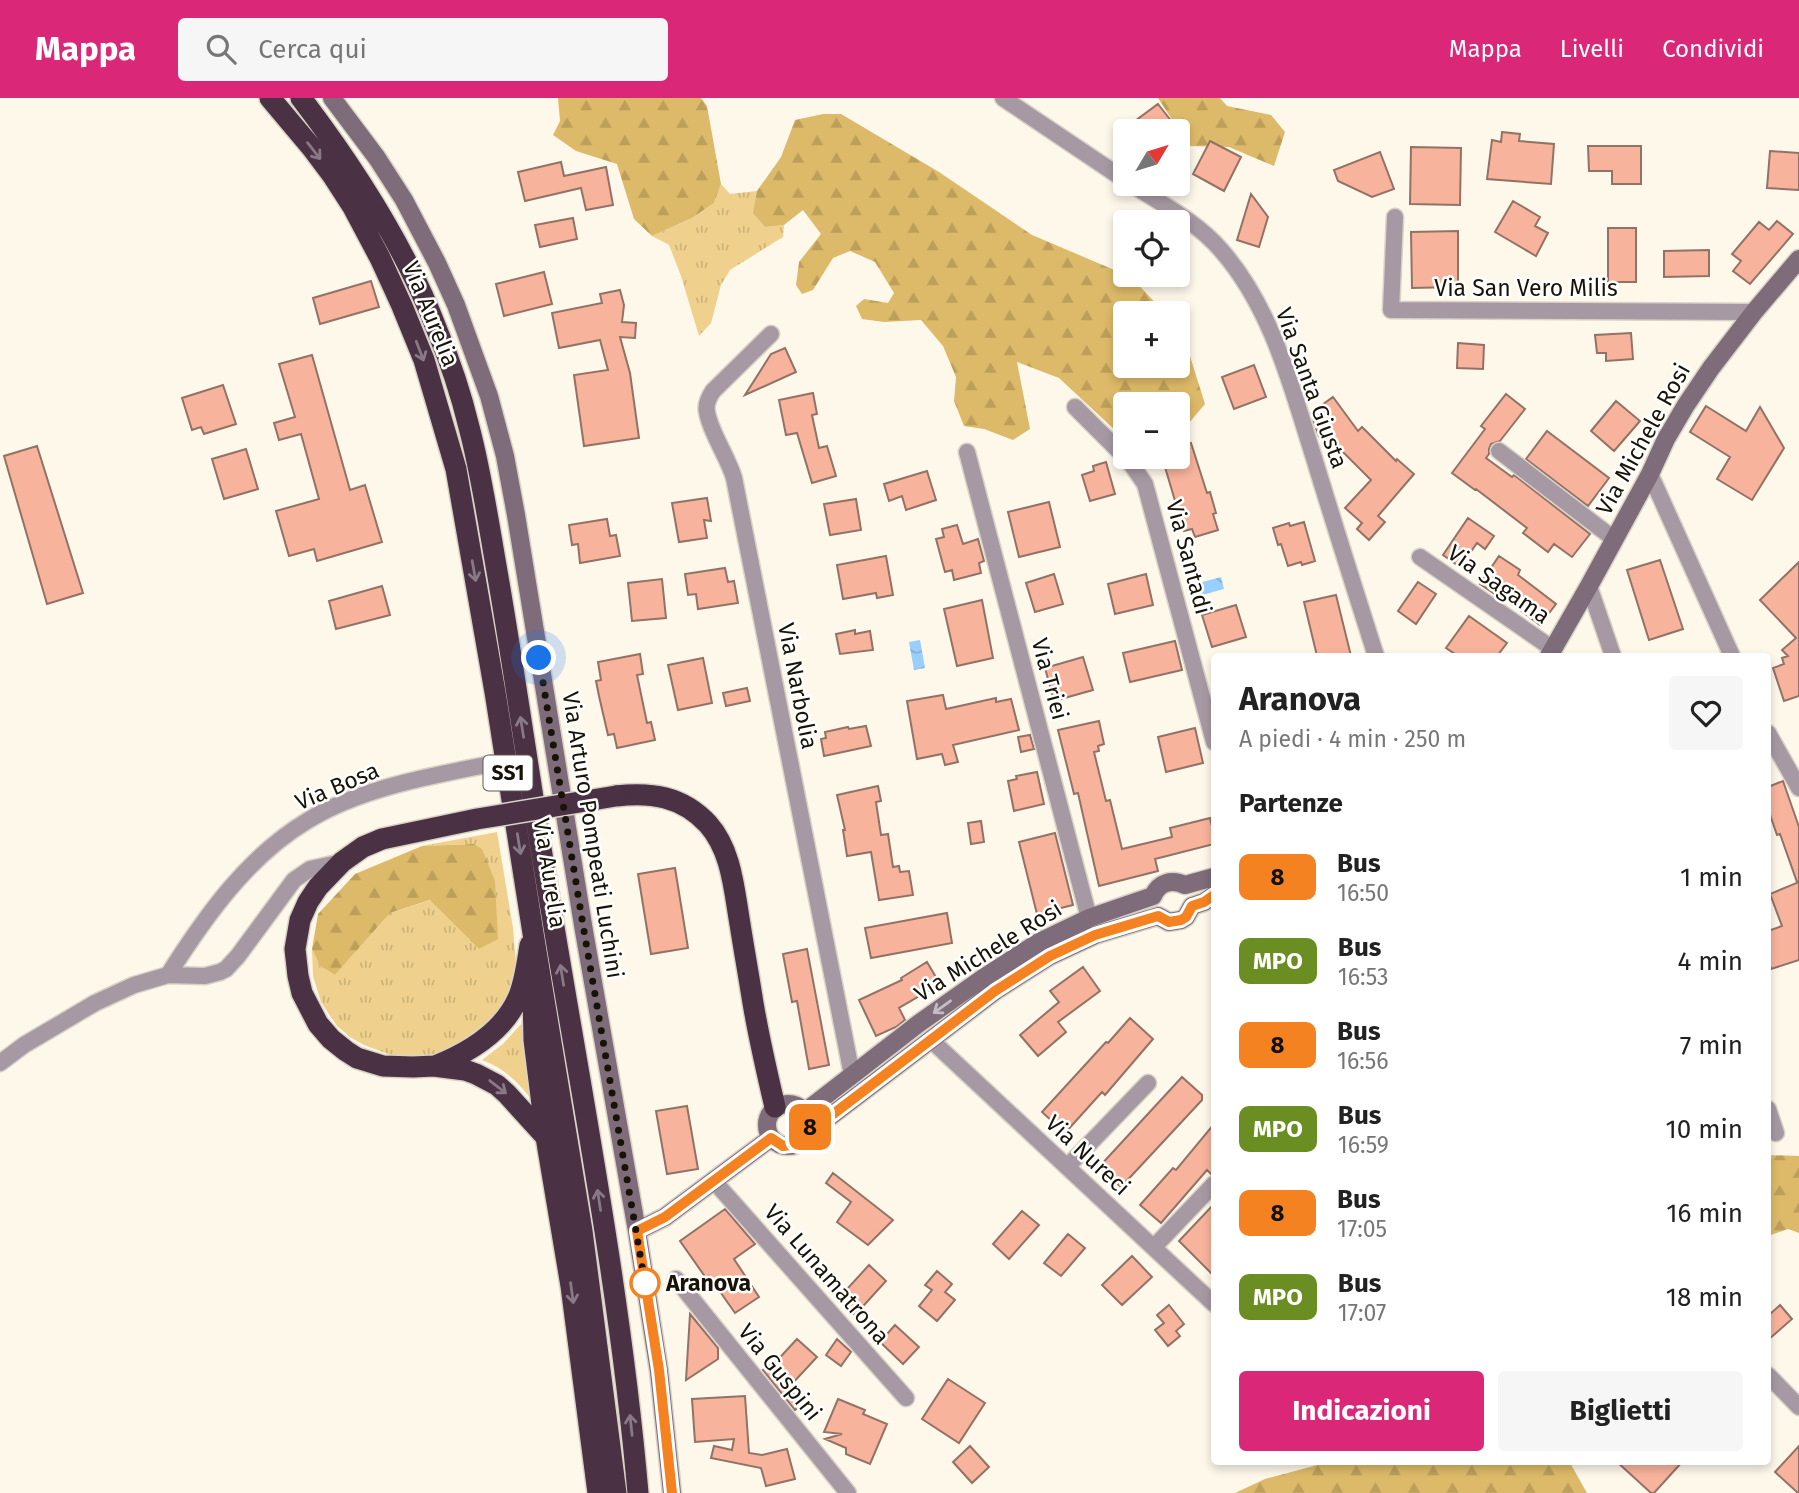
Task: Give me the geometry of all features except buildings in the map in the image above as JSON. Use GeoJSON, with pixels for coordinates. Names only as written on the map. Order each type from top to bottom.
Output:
{"type":"FeatureCollection","features":[{"type":"Feature","properties":{"kind":"highway","name":"Via Aurelia"},"geometry":{"type":"LineString","coordinates":[[270,98],[312,148],[353,207],[402,306],[424,360],[456,469],[582,1231],[617,1493]]}},
{"type":"Feature","properties":{"kind":"highway","name":"Via Aurelia"},"geometry":{"type":"LineString","coordinates":[[301,98],[355,173],[419,287],[455,378],[469,426],[499,587],[607,1247],[628,1395],[638,1493]]}},
{"type":"Feature","properties":{"kind":"highway"},"geometry":{"type":"LineString","coordinates":[[546,1138],[516,1103],[488,1079],[465,1070],[434,1066],[383,1066],[357,1058],[325,1032],[307,1004],[295,960],[297,930],[308,902],[318,887],[342,862],[363,847],[382,839],[477,819],[616,796],[655,795],[678,801],[699,815],[722,844],[731,874],[760,1041],[775,1107]]}},
{"type":"Feature","properties":{"kind":"highway"},"geometry":{"type":"LineString","coordinates":[[434,1066],[466,1052],[498,1027],[506,1017],[520,992],[533,933]]}},
{"type":"Feature","properties":{"kind":"highway"},"geometry":{"type":"LineString","coordinates":[[533,933],[533,1024],[546,1138],[572,1286],[598,1493]]}},
{"type":"Feature","properties":{"kind":"street","name":"Via Arturo Pompeati Luchini"},"geometry":{"type":"LineString","coordinates":[[332,98],[391,179],[415,220],[456,305],[474,350],[505,456],[637,1231],[659,1370],[671,1493]]}},
{"type":"Feature","properties":{"kind":"street"},"geometry":{"type":"LineString","coordinates":[[1003,98],[1113,172]]}},
{"type":"Feature","properties":{"kind":"street","name":"Via Santa Giusta"},"geometry":{"type":"LineString","coordinates":[[1149,196],[1197,228],[1219,247],[1240,274],[1259,307],[1284,365],[1375,653]]}},
{"type":"Feature","properties":{"kind":"street","name":"Via San Vero Milis"},"geometry":{"type":"LineString","coordinates":[[1395,217],[1391,310],[1754,312]]}},
{"type":"Feature","properties":{"kind":"street","name":"Via Michele Rosi"},"geometry":{"type":"LineString","coordinates":[[1551,652],[1698,386],[1754,312],[1799,259]]}},
{"type":"Feature","properties":{"kind":"street","name":"Via Narbolia"},"geometry":{"type":"LineString","coordinates":[[771,334],[713,391],[707,402],[707,411],[734,478],[852,1075]]}},
{"type":"Feature","properties":{"kind":"street","name":"Via Santadi"},"geometry":{"type":"LineString","coordinates":[[1075,407],[1129,461],[1145,484],[1211,731]]}},
{"type":"Feature","properties":{"kind":"street"},"geometry":{"type":"LineString","coordinates":[[1499,451],[1614,539]]}},
{"type":"Feature","properties":{"kind":"street","name":"Via Triei"},"geometry":{"type":"LineString","coordinates":[[967,452],[1089,918]]}},
{"type":"Feature","properties":{"kind":"street"},"geometry":{"type":"LineString","coordinates":[[1650,474],[1731,653]]}},
{"type":"Feature","properties":{"kind":"street","name":"Via Sagama"},"geometry":{"type":"LineString","coordinates":[[1420,557],[1551,652]]}},
{"type":"Feature","properties":{"kind":"street"},"geometry":{"type":"LineString","coordinates":[[1589,586],[1612,653]]}},
{"type":"Feature","properties":{"kind":"street"},"geometry":{"type":"LineString","coordinates":[[1771,738],[1799,788]]}},
{"type":"Feature","properties":{"kind":"street","name":"Via Bosa"},"geometry":{"type":"LineString","coordinates":[[168,975],[194,934],[236,882],[284,836],[307,820],[328,809],[380,790],[418,779],[506,761]]}},
{"type":"Feature","properties":{"kind":"street"},"geometry":{"type":"LineString","coordinates":[[0,1063],[24,1045],[95,1003],[135,985],[168,975],[205,976],[226,969],[239,956],[294,880],[310,869],[342,862]]}},
{"type":"Feature","properties":{"kind":"street","name":"Via Michele Rosi"},"geometry":{"type":"LineString","coordinates":[[808,1119],[852,1075],[918,1024],[1040,942],[1089,918],[1153,896],[1166,882],[1185,885],[1211,878]]}},
{"type":"Feature","properties":{"kind":"street"},"geometry":{"type":"LineString","coordinates":[[1185,885],[1192,895],[1192,906]]}},
{"type":"Feature","properties":{"kind":"street"},"geometry":{"type":"LineString","coordinates":[[1153,896],[1153,907],[1158,916]]}},
{"type":"Feature","properties":{"kind":"street","name":"Via Michele Rosi"},"geometry":{"type":"LineString","coordinates":[[808,1119],[824,1121],[995,991],[1050,956],[1095,935],[1158,916],[1163,920],[1175,922],[1186,917],[1192,906],[1211,897]]}},
{"type":"Feature","properties":{"kind":"street","name":"Via Nureci"},"geometry":{"type":"LineString","coordinates":[[930,1040],[1211,1299]]}},
{"type":"Feature","properties":{"kind":"street"},"geometry":{"type":"LineString","coordinates":[[1067,1167],[1148,1083]]}},
{"type":"Feature","properties":{"kind":"street"},"geometry":{"type":"LineString","coordinates":[[781,1104],[795,1104],[808,1119],[803,1140],[797,1144],[783,1146],[771,1138],[768,1132],[767,1118],[775,1107],[781,1104]]}},
{"type":"Feature","properties":{"kind":"street"},"geometry":{"type":"LineString","coordinates":[[1771,1118],[1776,1133]]}},
{"type":"Feature","properties":{"kind":"street"},"geometry":{"type":"LineString","coordinates":[[637,1231],[665,1217],[771,1138]]}},
{"type":"Feature","properties":{"kind":"street","name":"Via Lunamatrona"},"geometry":{"type":"LineString","coordinates":[[713,1180],[906,1398]]}},
{"type":"Feature","properties":{"kind":"street"},"geometry":{"type":"LineString","coordinates":[[1154,1247],[1211,1187]]}},
{"type":"Feature","properties":{"kind":"street","name":"Via Guspini"},"geometry":{"type":"LineString","coordinates":[[676,1279],[848,1493]]}},
{"type":"Feature","properties":{"kind":"street"},"geometry":{"type":"LineString","coordinates":[[1771,1378],[1799,1407]]}},
{"type":"Feature","properties":{"kind":"green space"},"geometry":{"type":"Polygon","coordinates":[[[558,98],[701,98],[707,106],[721,184],[714,203],[692,218],[652,236],[634,219],[617,164],[576,151],[553,135],[560,121],[558,98]]]}},
{"type":"Feature","properties":{"kind":"green space"},"geometry":{"type":"Polygon","coordinates":[[[1158,98],[1220,98],[1227,106],[1271,115],[1285,132],[1274,166],[1229,147],[1190,146],[1190,119],[1172,119],[1158,98]]]}},
{"type":"Feature","properties":{"kind":"green space"},"geometry":{"type":"Polygon","coordinates":[[[823,114],[841,114],[939,172],[1032,235],[1113,269],[1113,287],[1140,287],[1154,301],[1113,301],[1113,378],[1190,378],[1190,356],[1205,404],[1190,422],[1190,392],[1113,392],[1113,428],[1059,378],[1017,362],[1030,429],[1013,440],[984,429],[964,426],[954,401],[956,377],[943,346],[921,320],[884,322],[862,319],[856,306],[864,299],[888,303],[894,293],[875,262],[850,251],[833,258],[813,290],[802,294],[796,285],[799,262],[821,234],[803,210],[784,225],[765,227],[753,213],[757,191],[781,157],[795,120],[823,114]]]}},
{"type":"Feature","properties":{"kind":"green space"},"geometry":{"type":"Polygon","coordinates":[[[721,184],[730,194],[757,191],[754,213],[765,227],[784,225],[783,237],[730,270],[721,285],[711,323],[699,336],[669,245],[652,236],[692,218],[714,203],[721,184]]]}},
{"type":"Feature","properties":{"kind":"green space"},"geometry":{"type":"Polygon","coordinates":[[[497,832],[513,928],[517,975],[511,1005],[455,1051],[429,1056],[391,1055],[350,1037],[337,1026],[321,1002],[313,976],[312,949],[320,966],[335,975],[390,913],[431,900],[479,949],[473,844],[422,846],[497,832]]]}},
{"type":"Feature","properties":{"kind":"green space"},"geometry":{"type":"Polygon","coordinates":[[[473,844],[482,849],[495,881],[498,939],[479,949],[430,900],[390,913],[335,975],[320,966],[312,949],[318,914],[355,874],[422,846],[473,844]]]}},
{"type":"Feature","properties":{"kind":"green space"},"geometry":{"type":"Polygon","coordinates":[[[522,1023],[534,1103],[511,1077],[482,1060],[503,1044],[522,1023]]]}},
{"type":"Feature","properties":{"kind":"green space"},"geometry":{"type":"Polygon","coordinates":[[[1771,1155],[1799,1156],[1799,1233],[1788,1229],[1771,1235],[1771,1155]]]}},
{"type":"Feature","properties":{"kind":"green space"},"geometry":{"type":"Polygon","coordinates":[[[1317,1465],[1571,1465],[1587,1493],[1235,1493],[1265,1479],[1317,1465]]]}},
{"type":"Feature","properties":{"kind":"water"},"geometry":{"type":"Polygon","coordinates":[[[1221,577],[1224,589],[1198,596],[1195,584],[1221,577]]]}},
{"type":"Feature","properties":{"kind":"water"},"geometry":{"type":"Polygon","coordinates":[[[920,640],[925,668],[914,670],[909,642],[920,640]]]}},
{"type":"Feature","properties":{"kind":"bus line","name":"8"},"geometry":{"type":"LineString","coordinates":[[672,1493],[659,1370],[637,1231],[665,1217],[771,1138],[783,1146],[797,1144],[808,1134],[810,1128],[824,1121],[995,991],[1050,956],[1095,935],[1158,916],[1169,922],[1181,920],[1190,912],[1192,906],[1211,897]]}},
{"type":"Feature","properties":{"kind":"place","name":"Aranova"},"geometry":{"type":"Point","coordinates":[645,1283]}},
{"type":"Feature","properties":{"kind":"route"},"geometry":{"type":"LineString","coordinates":[[539,658],[645,1283]]}}]}
